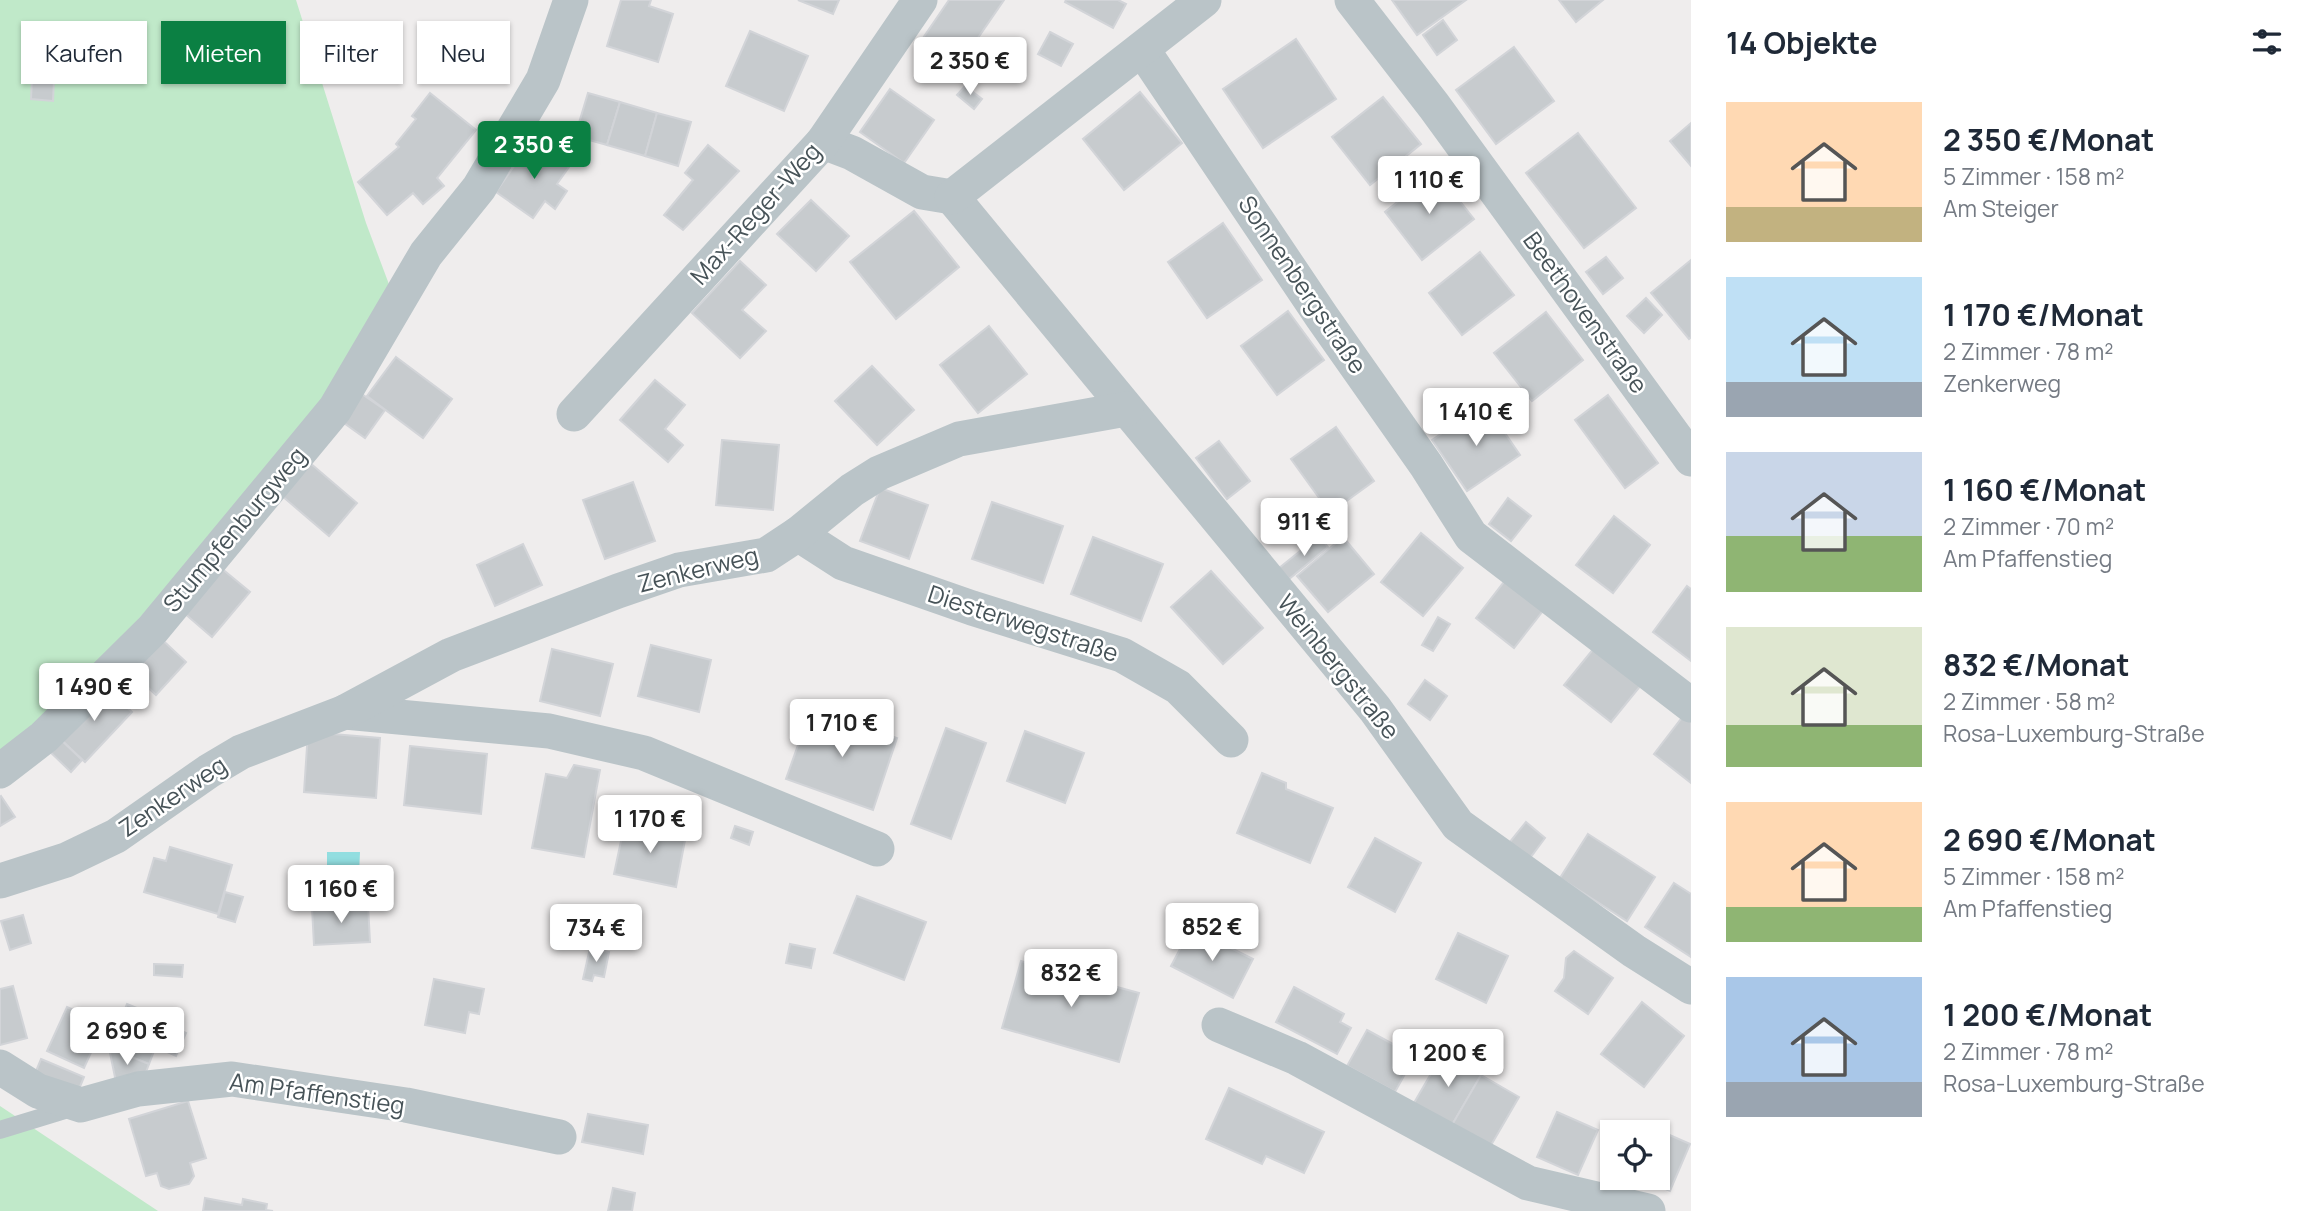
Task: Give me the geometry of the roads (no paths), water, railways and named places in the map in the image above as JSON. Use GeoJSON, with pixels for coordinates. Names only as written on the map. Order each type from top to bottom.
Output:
{"type":"FeatureCollection","features":[{"type":"Feature","properties":{"kind":"street","name":"Max-Reger-Weg"},"geometry":{"type":"LineString","coordinates":[[574,414],[823,142],[920,0]]}},
{"type":"Feature","properties":{"kind":"street"},"geometry":{"type":"LineString","coordinates":[[823,142],[852,153],[922,192],[952,197],[1204,0]]}},
{"type":"Feature","properties":{"kind":"street","name":"Beethovenstraße"},"geometry":{"type":"LineString","coordinates":[[1352,0],[1434,106],[1691,459]]}},
{"type":"Feature","properties":{"kind":"street","name":"Stumpfenburgweg"},"geometry":{"type":"LineString","coordinates":[[0,771],[44,737],[153,629],[335,409],[426,254],[479,188],[543,80],[568,3]]}},
{"type":"Feature","properties":{"kind":"street","name":"Sonnenbergstraße"},"geometry":{"type":"LineString","coordinates":[[1142,49],[1322,317],[1426,465],[1471,536],[1691,705]]}},
{"type":"Feature","properties":{"kind":"street","name":"Weinbergstraße"},"geometry":{"type":"LineString","coordinates":[[952,197],[1375,709],[1458,825],[1634,951],[1691,987]]}},
{"type":"Feature","properties":{"kind":"street","name":"Zenkerweg"},"geometry":{"type":"LineString","coordinates":[[0,881],[66,860],[116,836],[241,752],[345,712],[451,655],[679,570],[766,555],[879,473],[959,439],[1126,409]]}},
{"type":"Feature","properties":{"kind":"street","name":"Diesterwegstraße"},"geometry":{"type":"LineString","coordinates":[[798,534],[843,563],[972,608],[1122,655],[1178,687],[1231,740]]}},
{"type":"Feature","properties":{"kind":"street","name":"Zenkerweg"},"geometry":{"type":"LineString","coordinates":[[345,712],[549,731],[645,753],[877,849]]}},
{"type":"Feature","properties":{"kind":"street"},"geometry":{"type":"LineString","coordinates":[[1219,1026],[1297,1058],[1528,1183],[1648,1211]]}},
{"type":"Feature","properties":{"kind":"street"},"geometry":{"type":"LineString","coordinates":[[0,1067],[38,1091],[81,1105]]}},
{"type":"Feature","properties":{"kind":"street","name":"Am Pfaffenstieg"},"geometry":{"type":"LineString","coordinates":[[81,1105],[138,1089],[232,1079],[406,1105],[559,1137]]}},
{"type":"Feature","properties":{"kind":"lane"},"geometry":{"type":"LineString","coordinates":[[0,1130],[81,1105]]}},
{"type":"Feature","properties":{"kind":"water"},"geometry":{"type":"Polygon","coordinates":[[[327,852],[360,852],[359,874],[327,874],[327,852]]]}}]}
